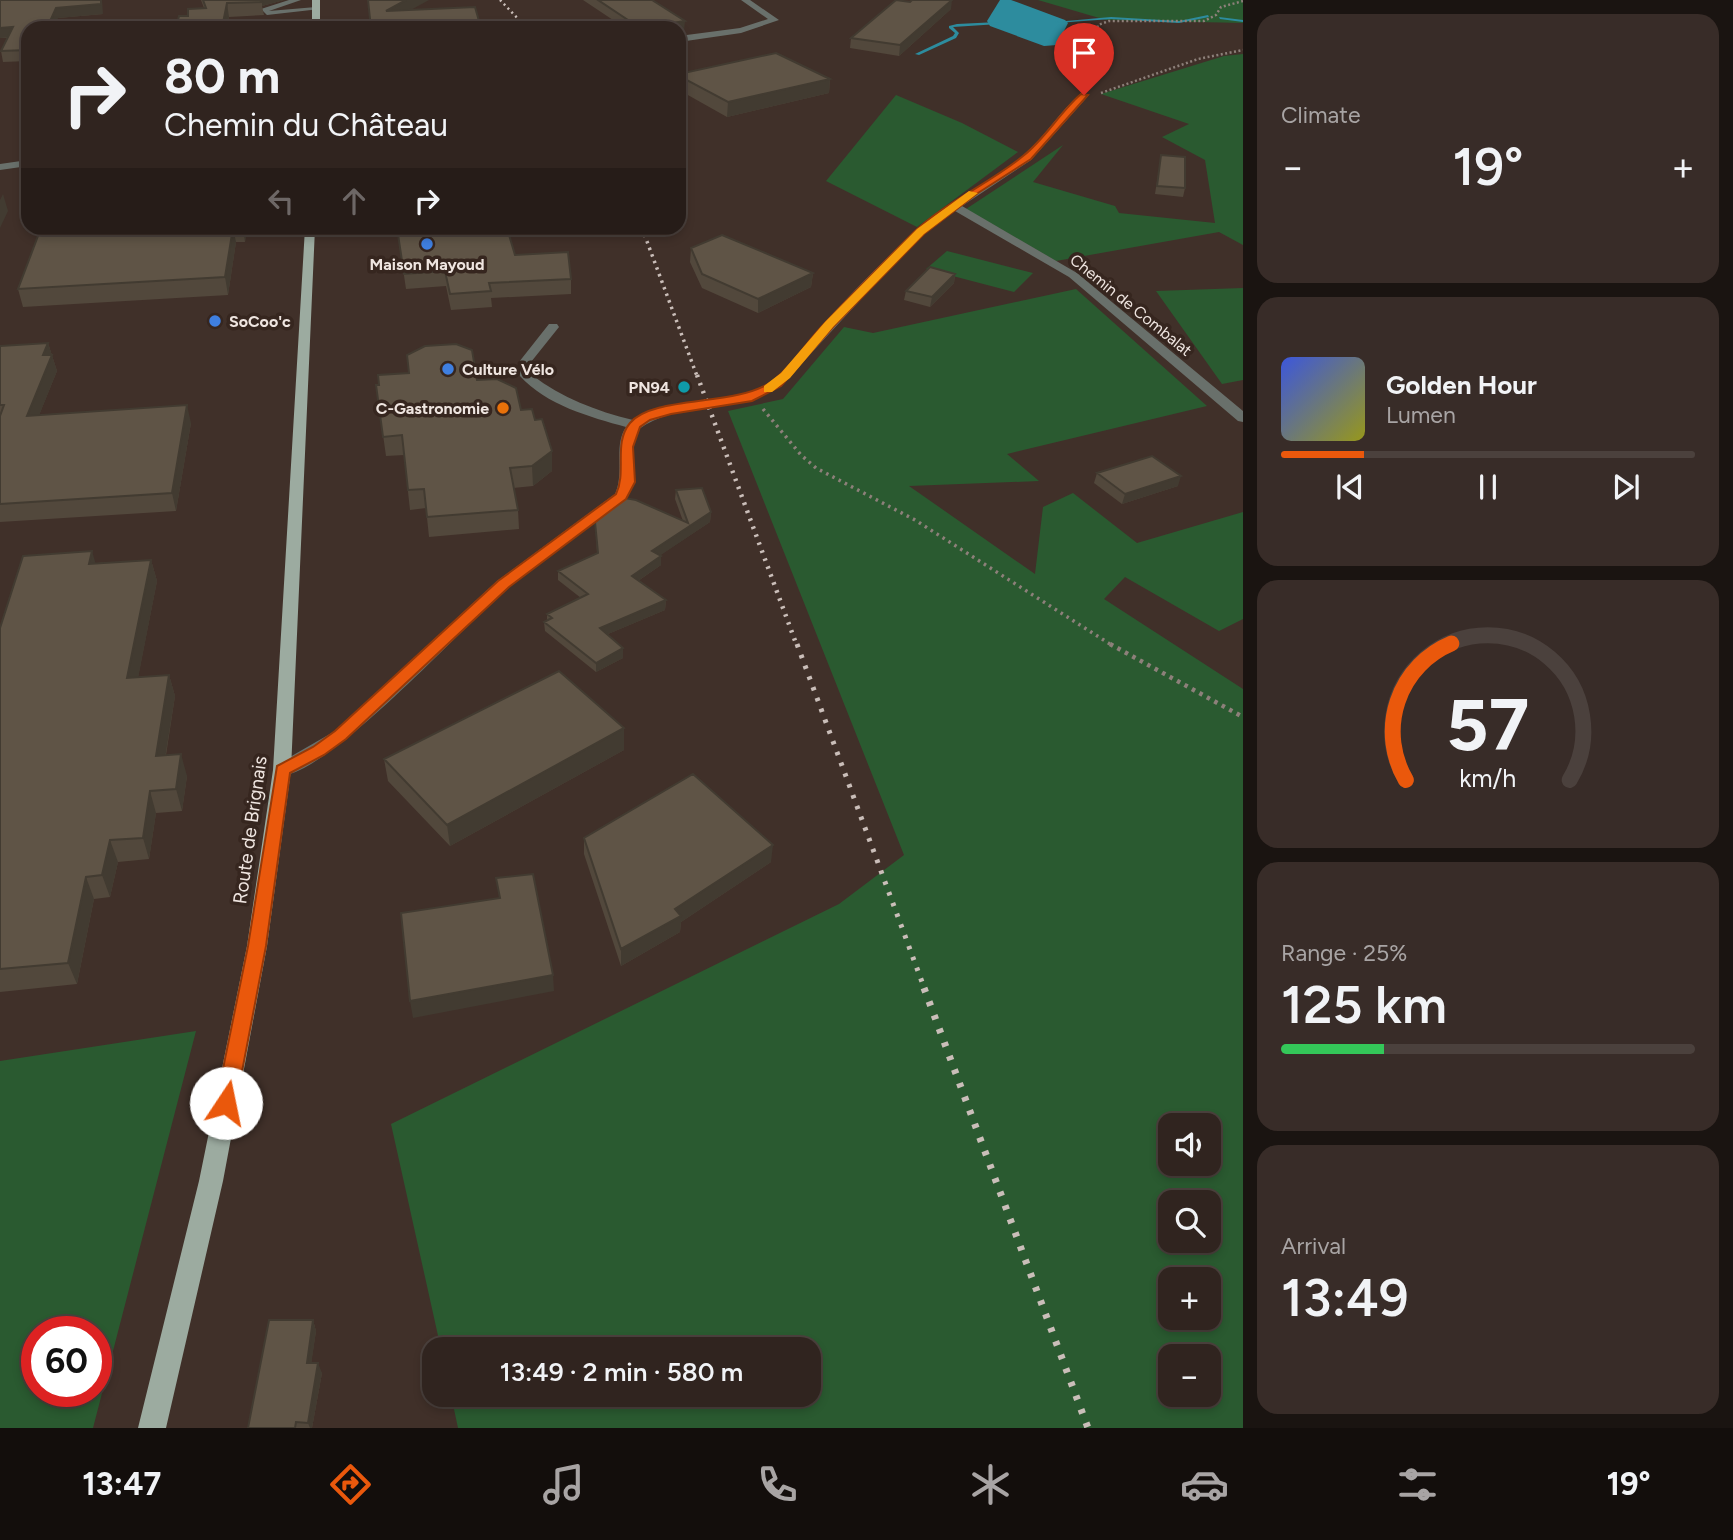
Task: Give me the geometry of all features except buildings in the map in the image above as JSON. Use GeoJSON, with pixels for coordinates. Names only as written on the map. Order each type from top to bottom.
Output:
{"type":"FeatureCollection","features":[{"type":"Feature","properties":{"kind":"main road","name":"Route de Brignais"},"geometry":{"type":"LineString","coordinates":[[152,1428],[216,1155],[257,946],[282,770],[310,235]]}},
{"type":"Feature","properties":{"kind":"street"},"geometry":{"type":"LineString","coordinates":[[686,38],[741,30],[775,20],[745,0]]}},
{"type":"Feature","properties":{"kind":"street"},"geometry":{"type":"LineString","coordinates":[[282,770],[341,735],[503,584],[621,496],[628,482],[627,447],[635,425],[669,410],[748,398],[776,383],[921,232],[975,191],[1028,158],[1084,95]]}},
{"type":"Feature","properties":{"kind":"street"},"geometry":{"type":"LineString","coordinates":[[0,167],[21,164]]}},
{"type":"Feature","properties":{"kind":"street","name":"Chemin de Combalat"},"geometry":{"type":"LineString","coordinates":[[956,207],[1073,275],[1243,418]]}},
{"type":"Feature","properties":{"kind":"street"},"geometry":{"type":"LineString","coordinates":[[553,327],[525,362],[526,376],[542,391],[563,402],[635,425]]}},
{"type":"Feature","properties":{"kind":"lane"},"geometry":{"type":"LineString","coordinates":[[297,0],[265,9],[267,13],[316,4]]}},
{"type":"Feature","properties":{"kind":"path"},"geometry":{"type":"LineString","coordinates":[[1243,1],[1221,7],[1216,15],[1203,21],[1109,21],[1098,25],[1084,95],[1109,92],[1198,59],[1243,50]]}},
{"type":"Feature","properties":{"kind":"path"},"geometry":{"type":"LineString","coordinates":[[748,398],[781,426],[812,466],[913,519],[1029,596],[1131,658],[1243,717]]}},
{"type":"Feature","properties":{"kind":"green space"},"geometry":{"type":"Polygon","coordinates":[[[1038,0],[1243,0],[1243,23],[1106,20],[1038,0]]]}},
{"type":"Feature","properties":{"kind":"green space"},"geometry":{"type":"Polygon","coordinates":[[[1243,54],[1243,245],[1219,232],[1056,261],[966,209],[1063,145],[1033,182],[1115,206],[1119,213],[1215,223],[1205,160],[1162,137],[1189,124],[1101,94],[1224,56],[1243,54]]]}},
{"type":"Feature","properties":{"kind":"green space"},"geometry":{"type":"Polygon","coordinates":[[[896,95],[962,123],[1018,152],[917,227],[826,181],[896,95]]]}},
{"type":"Feature","properties":{"kind":"green space"},"geometry":{"type":"Polygon","coordinates":[[[947,251],[1033,273],[1014,292],[926,269],[947,251]]]}},
{"type":"Feature","properties":{"kind":"green space"},"geometry":{"type":"Polygon","coordinates":[[[1243,288],[1243,380],[1222,384],[1156,291],[1243,288]]]}},
{"type":"Feature","properties":{"kind":"green space"},"geometry":{"type":"Polygon","coordinates":[[[1076,289],[1207,406],[1007,454],[1039,481],[909,486],[1035,574],[1043,507],[1073,493],[1137,543],[1243,512],[1243,619],[1219,631],[1125,577],[1104,599],[1243,689],[1243,1428],[458,1428],[454,1407],[821,1407],[821,1337],[438,1337],[391,1124],[839,904],[904,855],[728,411],[783,399],[844,327],[873,333],[1076,289]]]}},
{"type":"Feature","properties":{"kind":"green space"},"geometry":{"type":"Polygon","coordinates":[[[196,1031],[112,1355],[112,1316],[21,1316],[21,1407],[98,1407],[93,1428],[0,1428],[0,1061],[196,1031]]]}},
{"type":"Feature","properties":{"kind":"water"},"geometry":{"type":"Polygon","coordinates":[[[1000,0],[1011,0],[1065,20],[1068,23],[1057,45],[1044,46],[990,26],[987,21],[1000,0]]]}},
{"type":"Feature","properties":{"kind":"waterway"},"geometry":{"type":"LineString","coordinates":[[1057,22],[1111,18],[1179,22],[1208,16]]}},
{"type":"Feature","properties":{"kind":"waterway"},"geometry":{"type":"LineString","coordinates":[[1220,18],[1243,21]]}},
{"type":"Feature","properties":{"kind":"waterway"},"geometry":{"type":"LineString","coordinates":[[917,54],[955,37],[957,33],[950,27],[998,23]]}},
{"type":"Feature","properties":{"kind":"railway"},"geometry":{"type":"LineString","coordinates":[[500,0],[520,21]]}},
{"type":"Feature","properties":{"kind":"railway"},"geometry":{"type":"LineString","coordinates":[[645,235],[697,376]]}},
{"type":"Feature","properties":{"kind":"railway"},"geometry":{"type":"LineString","coordinates":[[697,375],[797,646]]}},
{"type":"Feature","properties":{"kind":"railway"},"geometry":{"type":"LineString","coordinates":[[797,644],[925,990]]}},
{"type":"Feature","properties":{"kind":"railway"},"geometry":{"type":"LineString","coordinates":[[924,988],[1088,1428]]}},
{"type":"Feature","properties":{"kind":"slow traffic"},"geometry":{"type":"LineString","coordinates":[[768,389],[785,375],[829,325],[921,232],[973,193]]}},
{"type":"Feature","properties":{"kind":"place","name":"Maison Mayoud"},"geometry":{"type":"Point","coordinates":[427,244]}},
{"type":"Feature","properties":{"kind":"place","name":"SoCoo'c"},"geometry":{"type":"Point","coordinates":[215,321]}},
{"type":"Feature","properties":{"kind":"place","name":"Culture Vélo"},"geometry":{"type":"Point","coordinates":[448,369]}},
{"type":"Feature","properties":{"kind":"place","name":"PN94"},"geometry":{"type":"Point","coordinates":[684,387]}},
{"type":"Feature","properties":{"kind":"place","name":"C-Gastronomie"},"geometry":{"type":"Point","coordinates":[503,408]}},
{"type":"Feature","properties":{"kind":"route"},"geometry":{"type":"LineString","coordinates":[[226,1103],[257,946],[282,770],[341,735],[503,584],[615,502],[626,489],[628,482],[628,437],[635,425],[669,410],[740,401],[759,394],[776,383],[921,232],[975,191],[1028,158],[1084,95]]}}]}
